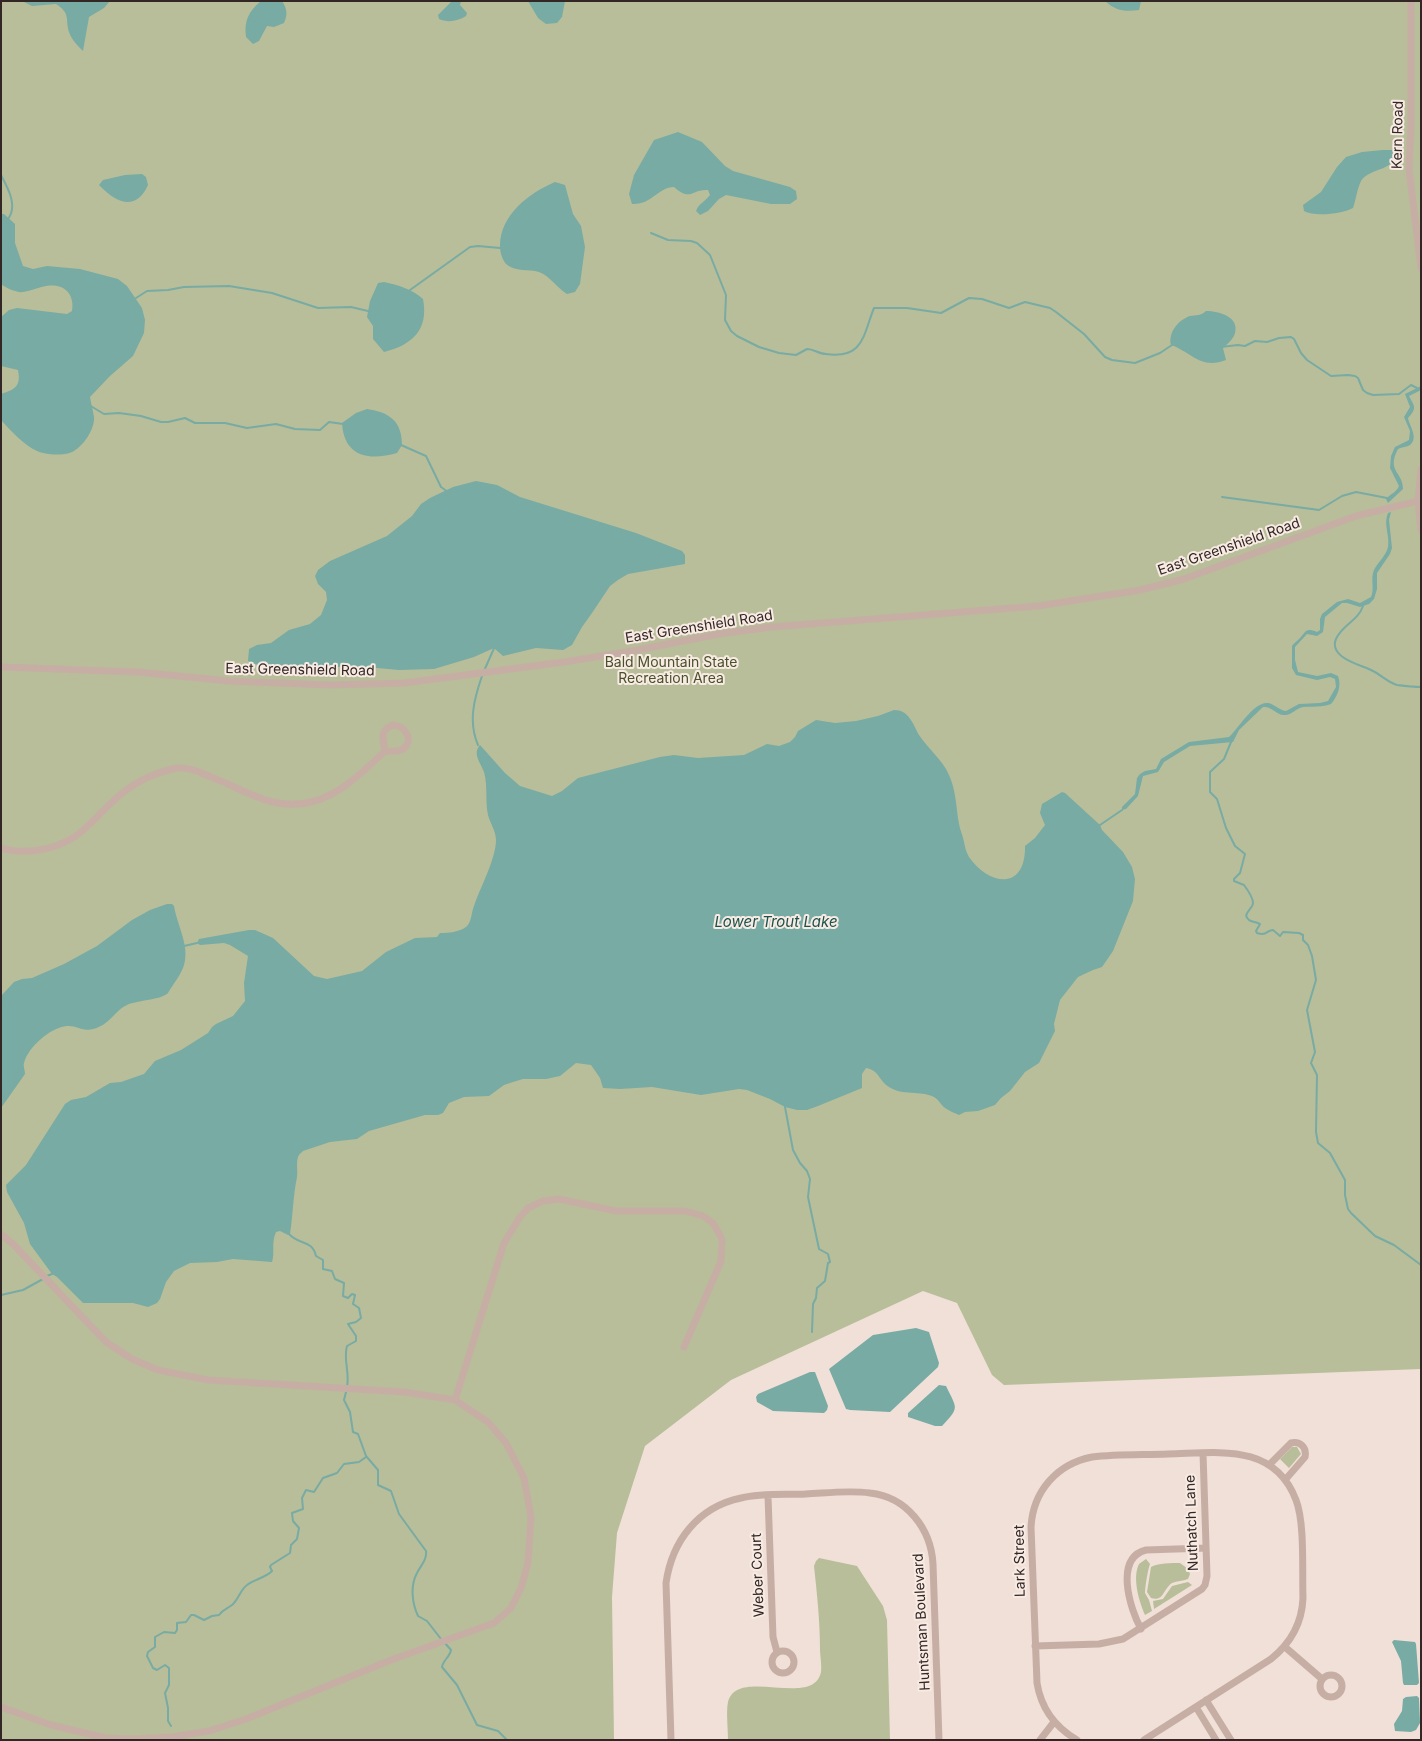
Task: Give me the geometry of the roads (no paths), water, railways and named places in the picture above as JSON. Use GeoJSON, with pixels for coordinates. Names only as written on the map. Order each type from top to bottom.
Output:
{"type":"FeatureCollection","features":[{"type":"Feature","properties":{"kind":"street","name":"Kern Road"},"geometry":{"type":"LineString","coordinates":[[1411,1],[1409,169],[1421,268]]}},
{"type":"Feature","properties":{"kind":"street"},"geometry":{"type":"LineString","coordinates":[[1421,469],[1418,501],[1421,530]]}},
{"type":"Feature","properties":{"kind":"street","name":"East Greenshield Road"},"geometry":{"type":"LineString","coordinates":[[1,667],[138,672],[249,682],[328,685],[404,683],[564,662],[772,627],[1038,606],[1131,591],[1184,579],[1356,516],[1418,501]]}},
{"type":"Feature","properties":{"kind":"street"},"geometry":{"type":"LineString","coordinates":[[1,848],[28,852],[51,848],[70,841],[123,792],[140,781],[174,768],[194,770],[272,802],[304,804],[323,798],[352,782],[385,751]]}},
{"type":"Feature","properties":{"kind":"street"},"geometry":{"type":"LineString","coordinates":[[455,1400],[504,1243],[520,1217],[528,1208],[543,1201],[558,1199],[616,1211],[685,1211],[703,1216],[713,1223],[722,1239],[721,1261],[684,1347]]}},
{"type":"Feature","properties":{"kind":"street"},"geometry":{"type":"LineString","coordinates":[[1,1234],[13,1244],[106,1342],[132,1359],[158,1370],[208,1380],[405,1392],[455,1400],[488,1422],[506,1443],[524,1478],[531,1516],[528,1562],[521,1588],[511,1608],[494,1623],[392,1660],[246,1718],[209,1731],[172,1737],[106,1738],[51,1726],[1,1707]]}},
{"type":"Feature","properties":{"kind":"street"},"geometry":{"type":"LineString","coordinates":[[1269,1465],[1290,1443],[1303,1445],[1305,1457],[1285,1480]]}},
{"type":"Feature","properties":{"kind":"street","name":"Nuthatch Lane"},"geometry":{"type":"LineString","coordinates":[[1035,1646],[1107,1643],[1123,1639],[1205,1586],[1207,1576],[1202,1453]]}},
{"type":"Feature","properties":{"kind":"street","name":"Lark Street"},"geometry":{"type":"LineString","coordinates":[[1072,1739],[1054,1722],[1046,1711],[1038,1690],[1031,1520],[1034,1505],[1047,1482],[1067,1465],[1092,1457],[1240,1453],[1256,1458],[1269,1465],[1285,1480],[1293,1492],[1300,1513],[1303,1598],[1298,1623],[1291,1638],[1271,1659],[1144,1740]]}},
{"type":"Feature","properties":{"kind":"street","name":"Huntsman Boulevard"},"geometry":{"type":"LineString","coordinates":[[671,1740],[667,1575],[678,1544],[688,1529],[711,1509],[741,1498],[857,1492],[877,1494],[902,1505],[922,1526],[930,1544],[933,1556],[939,1740]]}},
{"type":"Feature","properties":{"kind":"street","name":"Weber Court"},"geometry":{"type":"LineString","coordinates":[[768,1496],[773,1637],[777,1652]]}},
{"type":"Feature","properties":{"kind":"street"},"geometry":{"type":"LineString","coordinates":[[1141,1629],[1129,1598],[1128,1568],[1131,1558],[1146,1550],[1206,1548]]}},
{"type":"Feature","properties":{"kind":"street"},"geometry":{"type":"LineString","coordinates":[[1284,1647],[1322,1678]]}},
{"type":"Feature","properties":{"kind":"street"},"geometry":{"type":"LineString","coordinates":[[1206,1700],[1231,1740]]}},
{"type":"Feature","properties":{"kind":"street"},"geometry":{"type":"LineString","coordinates":[[1196,1707],[1216,1740]]}},
{"type":"Feature","properties":{"kind":"street"},"geometry":{"type":"LineString","coordinates":[[1040,1740],[1054,1722]]}},
{"type":"Feature","properties":{"kind":"water"},"geometry":{"type":"Polygon","coordinates":[[[22,1],[110,1],[104,8],[89,17],[83,51],[70,35],[67,16],[61,8],[56,4],[32,6],[22,1]]]}},
{"type":"Feature","properties":{"kind":"water"},"geometry":{"type":"Polygon","coordinates":[[[261,1],[282,1],[286,9],[286,17],[284,23],[274,27],[267,26],[259,41],[253,44],[246,37],[246,21],[253,9],[261,1]]]}},
{"type":"Feature","properties":{"kind":"water"},"geometry":{"type":"Polygon","coordinates":[[[452,1],[461,1],[460,5],[467,13],[466,16],[453,21],[439,19],[438,15],[452,1]]]}},
{"type":"Feature","properties":{"kind":"water"},"geometry":{"type":"Polygon","coordinates":[[[528,1],[565,1],[562,17],[557,23],[546,24],[538,18],[528,1]]]}},
{"type":"Feature","properties":{"kind":"water"},"geometry":{"type":"Polygon","coordinates":[[[1105,1],[1141,1],[1139,10],[1129,11],[1117,9],[1105,1]]]}},
{"type":"Feature","properties":{"kind":"water"},"geometry":{"type":"Polygon","coordinates":[[[678,132],[702,142],[725,166],[733,171],[790,187],[796,191],[797,199],[790,204],[771,204],[726,195],[719,199],[708,211],[700,215],[696,211],[710,195],[708,190],[684,194],[674,187],[664,190],[645,202],[632,204],[629,194],[634,175],[654,140],[678,132]]]}},
{"type":"Feature","properties":{"kind":"water"},"geometry":{"type":"Polygon","coordinates":[[[1393,150],[1394,157],[1392,162],[1370,173],[1361,181],[1353,208],[1329,214],[1314,214],[1304,211],[1303,205],[1321,192],[1337,167],[1346,157],[1362,152],[1393,150]]]}},
{"type":"Feature","properties":{"kind":"water"},"geometry":{"type":"Polygon","coordinates":[[[142,174],[146,177],[148,185],[138,199],[132,202],[119,200],[99,185],[103,180],[125,175],[142,174]]]}},
{"type":"Feature","properties":{"kind":"water"},"geometry":{"type":"Polygon","coordinates":[[[555,182],[565,185],[573,214],[581,226],[585,247],[580,284],[575,292],[567,294],[539,272],[510,267],[503,260],[500,248],[501,235],[505,224],[518,206],[535,192],[555,182]]]}},
{"type":"Feature","properties":{"kind":"water"},"geometry":{"type":"Polygon","coordinates":[[[1,214],[4,214],[15,224],[15,243],[23,266],[33,269],[47,266],[80,269],[118,279],[127,286],[142,308],[145,320],[144,333],[133,356],[90,397],[94,417],[93,427],[88,437],[72,452],[54,454],[37,451],[13,433],[1,420],[1,394],[16,386],[19,375],[18,370],[1,366],[1,317],[9,310],[17,308],[67,314],[72,311],[72,300],[67,291],[58,286],[46,286],[21,292],[1,284],[1,214]]]}},
{"type":"Feature","properties":{"kind":"water"},"geometry":{"type":"Polygon","coordinates":[[[384,282],[405,288],[419,296],[423,299],[424,310],[421,328],[416,334],[403,345],[384,352],[373,339],[373,326],[367,317],[370,301],[378,283],[384,282]]]}},
{"type":"Feature","properties":{"kind":"water"},"geometry":{"type":"Polygon","coordinates":[[[1206,311],[1228,316],[1235,324],[1234,336],[1223,348],[1226,360],[1217,363],[1197,359],[1171,345],[1171,336],[1178,324],[1190,316],[1200,315],[1206,311]]]}},
{"type":"Feature","properties":{"kind":"water"},"geometry":{"type":"Polygon","coordinates":[[[1421,386],[1421,390],[1409,396],[1414,407],[1413,412],[1408,418],[1414,435],[1413,442],[1409,446],[1398,449],[1394,462],[1394,467],[1401,478],[1403,489],[1388,503],[1386,499],[1399,486],[1390,468],[1391,456],[1395,447],[1409,440],[1410,431],[1404,417],[1410,407],[1405,394],[1421,386]]]}},
{"type":"Feature","properties":{"kind":"water"},"geometry":{"type":"Polygon","coordinates":[[[367,409],[388,415],[397,424],[400,430],[402,445],[397,453],[368,456],[353,450],[348,443],[342,423],[356,413],[367,409]]]}},
{"type":"Feature","properties":{"kind":"water"},"geometry":{"type":"Polygon","coordinates":[[[476,481],[497,485],[520,497],[636,533],[682,551],[685,555],[685,564],[628,574],[618,580],[610,586],[572,645],[563,650],[536,648],[503,656],[494,648],[474,657],[434,669],[399,670],[355,666],[318,668],[273,667],[258,665],[248,661],[249,649],[257,645],[271,643],[289,630],[310,624],[321,615],[327,600],[326,592],[318,584],[315,576],[318,570],[330,561],[387,536],[412,516],[421,504],[430,498],[453,487],[476,481]]]}},
{"type":"Feature","properties":{"kind":"water"},"geometry":{"type":"Polygon","coordinates":[[[1391,512],[1389,520],[1392,548],[1377,573],[1377,589],[1374,599],[1369,604],[1360,607],[1342,603],[1325,617],[1323,632],[1317,636],[1307,634],[1295,647],[1295,660],[1298,672],[1317,676],[1331,673],[1338,676],[1338,691],[1331,704],[1303,707],[1285,715],[1263,707],[1239,730],[1233,742],[1190,746],[1164,762],[1158,772],[1143,776],[1138,796],[1126,809],[1122,810],[1122,807],[1135,794],[1137,778],[1140,774],[1156,769],[1161,759],[1189,742],[1229,737],[1257,706],[1268,703],[1286,711],[1299,704],[1328,701],[1336,687],[1335,679],[1330,677],[1317,680],[1296,675],[1292,668],[1292,646],[1306,631],[1317,632],[1320,630],[1322,614],[1337,602],[1348,599],[1360,603],[1371,597],[1374,570],[1388,547],[1386,521],[1388,513],[1391,512]]]}},
{"type":"Feature","properties":{"kind":"water","name":"Lower Trout Lake"},"geometry":{"type":"Polygon","coordinates":[[[894,710],[907,715],[919,735],[946,770],[953,787],[966,851],[977,867],[987,874],[1005,879],[1013,877],[1020,870],[1024,860],[1025,846],[1035,838],[1045,825],[1040,813],[1042,804],[1062,792],[1100,825],[1102,830],[1123,852],[1132,867],[1135,879],[1133,901],[1113,951],[1102,967],[1078,977],[1060,1000],[1054,1024],[1055,1031],[1039,1063],[1025,1072],[1010,1091],[995,1105],[959,1115],[945,1108],[934,1097],[929,1095],[894,1090],[886,1085],[874,1071],[866,1068],[862,1074],[862,1088],[807,1110],[797,1110],[785,1107],[747,1090],[739,1089],[701,1095],[652,1087],[603,1088],[600,1078],[591,1065],[576,1063],[560,1076],[546,1079],[523,1079],[504,1085],[489,1096],[464,1097],[449,1103],[443,1113],[438,1115],[425,1115],[369,1131],[357,1139],[330,1142],[303,1151],[297,1160],[290,1234],[288,1235],[280,1231],[276,1232],[272,1262],[233,1259],[217,1262],[190,1263],[174,1271],[166,1282],[160,1299],[157,1303],[148,1307],[133,1303],[83,1303],[52,1274],[30,1244],[24,1223],[7,1192],[6,1185],[26,1165],[65,1104],[71,1100],[86,1097],[110,1083],[121,1082],[144,1074],[155,1061],[181,1050],[208,1033],[216,1024],[233,1016],[245,1001],[244,983],[248,956],[224,943],[200,945],[197,943],[199,939],[255,930],[273,938],[314,976],[327,979],[362,971],[386,952],[415,938],[437,937],[440,933],[457,931],[468,925],[491,864],[496,840],[488,815],[484,772],[477,755],[480,745],[505,773],[520,786],[552,796],[562,791],[578,778],[660,757],[674,755],[698,758],[744,755],[767,744],[779,746],[790,742],[798,731],[816,720],[835,723],[856,721],[894,710]]]}},
{"type":"Feature","properties":{"kind":"water"},"geometry":{"type":"Polygon","coordinates":[[[167,904],[174,906],[185,950],[183,969],[168,993],[160,997],[127,1005],[99,1027],[86,1030],[67,1026],[47,1034],[26,1057],[24,1063],[25,1074],[1,1108],[1,996],[14,982],[32,978],[64,964],[97,946],[132,920],[150,910],[167,904]]]}},
{"type":"Feature","properties":{"kind":"water"},"geometry":{"type":"Polygon","coordinates":[[[916,1328],[929,1332],[939,1363],[938,1367],[890,1412],[846,1409],[829,1369],[873,1335],[916,1328]]]}},
{"type":"Feature","properties":{"kind":"water"},"geometry":{"type":"Polygon","coordinates":[[[810,1372],[815,1372],[828,1406],[824,1413],[773,1411],[757,1402],[756,1397],[758,1394],[810,1372]]]}},
{"type":"Feature","properties":{"kind":"water"},"geometry":{"type":"Polygon","coordinates":[[[939,1385],[946,1386],[953,1399],[955,1408],[952,1415],[942,1426],[935,1426],[908,1417],[908,1413],[939,1385]]]}},
{"type":"Feature","properties":{"kind":"water"},"geometry":{"type":"Polygon","coordinates":[[[1394,1640],[1415,1642],[1419,1683],[1417,1685],[1404,1685],[1401,1661],[1392,1642],[1394,1640]]]}},
{"type":"Feature","properties":{"kind":"water"},"geometry":{"type":"Polygon","coordinates":[[[1417,1696],[1419,1698],[1420,1723],[1416,1730],[1411,1732],[1395,1731],[1394,1724],[1402,1711],[1403,1699],[1417,1696]]]}},
{"type":"Feature","properties":{"kind":"waterway"},"geometry":{"type":"LineString","coordinates":[[1,175],[9,191],[12,203],[11,214],[8,219]]}},
{"type":"Feature","properties":{"kind":"waterway"},"geometry":{"type":"LineString","coordinates":[[651,233],[668,240],[697,243],[710,255],[726,295],[725,320],[731,331],[759,347],[779,353],[796,355],[807,349],[823,354],[839,355],[848,353],[860,343],[874,308],[907,308],[941,313],[969,298],[982,299],[1009,308],[1025,302],[1050,308],[1084,334],[1105,357],[1112,360],[1135,363],[1160,353],[1172,345]]}},
{"type":"Feature","properties":{"kind":"waterway"},"geometry":{"type":"LineString","coordinates":[[410,290],[470,247],[500,248]]}},
{"type":"Feature","properties":{"kind":"waterway"},"geometry":{"type":"LineString","coordinates":[[136,298],[147,291],[184,287],[229,286],[272,293],[318,308],[351,307],[368,311]]}},
{"type":"Feature","properties":{"kind":"waterway"},"geometry":{"type":"LineString","coordinates":[[1221,347],[1245,346],[1255,341],[1267,342],[1291,337],[1307,360],[1331,376],[1355,376],[1358,378],[1363,390],[1367,393],[1373,395],[1399,394],[1411,385],[1417,388]]}},
{"type":"Feature","properties":{"kind":"waterway"},"geometry":{"type":"LineString","coordinates":[[89,405],[104,414],[119,413],[141,416],[161,422],[185,418],[195,423],[225,423],[247,428],[276,424],[295,429],[320,430],[329,422],[343,424]]}},
{"type":"Feature","properties":{"kind":"waterway"},"geometry":{"type":"LineString","coordinates":[[401,445],[426,456],[441,487],[448,492]]}},
{"type":"Feature","properties":{"kind":"waterway"},"geometry":{"type":"LineString","coordinates":[[1222,497],[1319,510],[1342,496],[1356,492],[1387,498]]}},
{"type":"Feature","properties":{"kind":"waterway"},"geometry":{"type":"LineString","coordinates":[[1363,606],[1358,616],[1342,630],[1336,639],[1335,646],[1337,651],[1347,660],[1373,671],[1394,684],[1421,687]]}},
{"type":"Feature","properties":{"kind":"waterway"},"geometry":{"type":"LineString","coordinates":[[484,671],[495,646]]}},
{"type":"Feature","properties":{"kind":"waterway"},"geometry":{"type":"LineString","coordinates":[[478,745],[473,728],[473,711],[482,676]]}},
{"type":"Feature","properties":{"kind":"waterway"},"geometry":{"type":"LineString","coordinates":[[1231,742],[1224,759],[1210,772],[1210,792],[1217,799],[1226,828],[1235,846],[1245,854],[1240,873],[1234,881],[1244,885],[1252,898],[1253,903],[1246,916],[1250,921],[1260,924],[1256,931],[1257,933],[1264,934],[1273,930],[1280,936],[1283,932],[1303,935],[1303,940],[1308,945],[1312,956],[1316,980],[1307,1010],[1315,1052],[1311,1063],[1317,1075],[1316,1132],[1318,1143],[1330,1153],[1345,1180],[1345,1195],[1348,1209],[1351,1213],[1375,1236],[1394,1245],[1421,1265]]}},
{"type":"Feature","properties":{"kind":"waterway"},"geometry":{"type":"LineString","coordinates":[[1100,825],[1122,810]]}},
{"type":"Feature","properties":{"kind":"waterway"},"geometry":{"type":"LineString","coordinates":[[184,946],[197,943]]}},
{"type":"Feature","properties":{"kind":"waterway"},"geometry":{"type":"LineString","coordinates":[[785,1107],[793,1150],[810,1179],[808,1197],[819,1249],[828,1254],[830,1262],[828,1263],[825,1281],[817,1288],[813,1304],[812,1332]]}},
{"type":"Feature","properties":{"kind":"waterway"},"geometry":{"type":"LineString","coordinates":[[289,1234],[293,1238],[312,1247],[316,1256],[323,1260],[323,1269],[332,1271],[335,1279],[344,1283],[343,1296],[348,1298],[352,1294],[355,1295],[353,1304],[359,1308],[361,1318],[356,1322],[348,1324],[356,1336],[356,1341],[347,1346],[346,1351],[347,1387]]}},
{"type":"Feature","properties":{"kind":"waterway"},"geometry":{"type":"LineString","coordinates":[[47,1276],[52,1274]]}},
{"type":"Feature","properties":{"kind":"waterway"},"geometry":{"type":"LineString","coordinates":[[1,1295],[23,1290],[43,1279]]}},
{"type":"Feature","properties":{"kind":"waterway"},"geometry":{"type":"LineString","coordinates":[[346,1392],[344,1400],[350,1412],[353,1432],[358,1434],[366,1456],[378,1470],[378,1485],[391,1491],[399,1514],[426,1551],[425,1560],[413,1583],[414,1606],[418,1616],[427,1621],[441,1639]]}},
{"type":"Feature","properties":{"kind":"waterway"},"geometry":{"type":"LineString","coordinates":[[171,1726],[168,1721],[165,1693],[169,1685],[169,1668],[165,1665],[157,1670],[153,1668],[147,1656],[148,1652],[155,1647],[155,1637],[164,1632],[175,1633],[177,1623],[186,1622],[191,1615],[204,1620],[219,1615],[234,1603],[247,1585],[272,1571],[271,1565],[290,1553],[291,1545],[297,1539],[299,1528],[293,1521],[292,1513],[303,1509],[302,1498],[306,1490],[314,1492],[323,1478],[337,1473],[344,1464],[359,1462],[366,1457]]}},
{"type":"Feature","properties":{"kind":"waterway"},"geometry":{"type":"LineString","coordinates":[[444,1642],[451,1650],[442,1667],[457,1685],[477,1725],[498,1731],[507,1740]]}},
{"type":"Feature","properties":{"kind":"park label","name":"Bald Mountain State Recreation Area"},"geometry":{"type":"Point","coordinates":[671,672]}}]}
